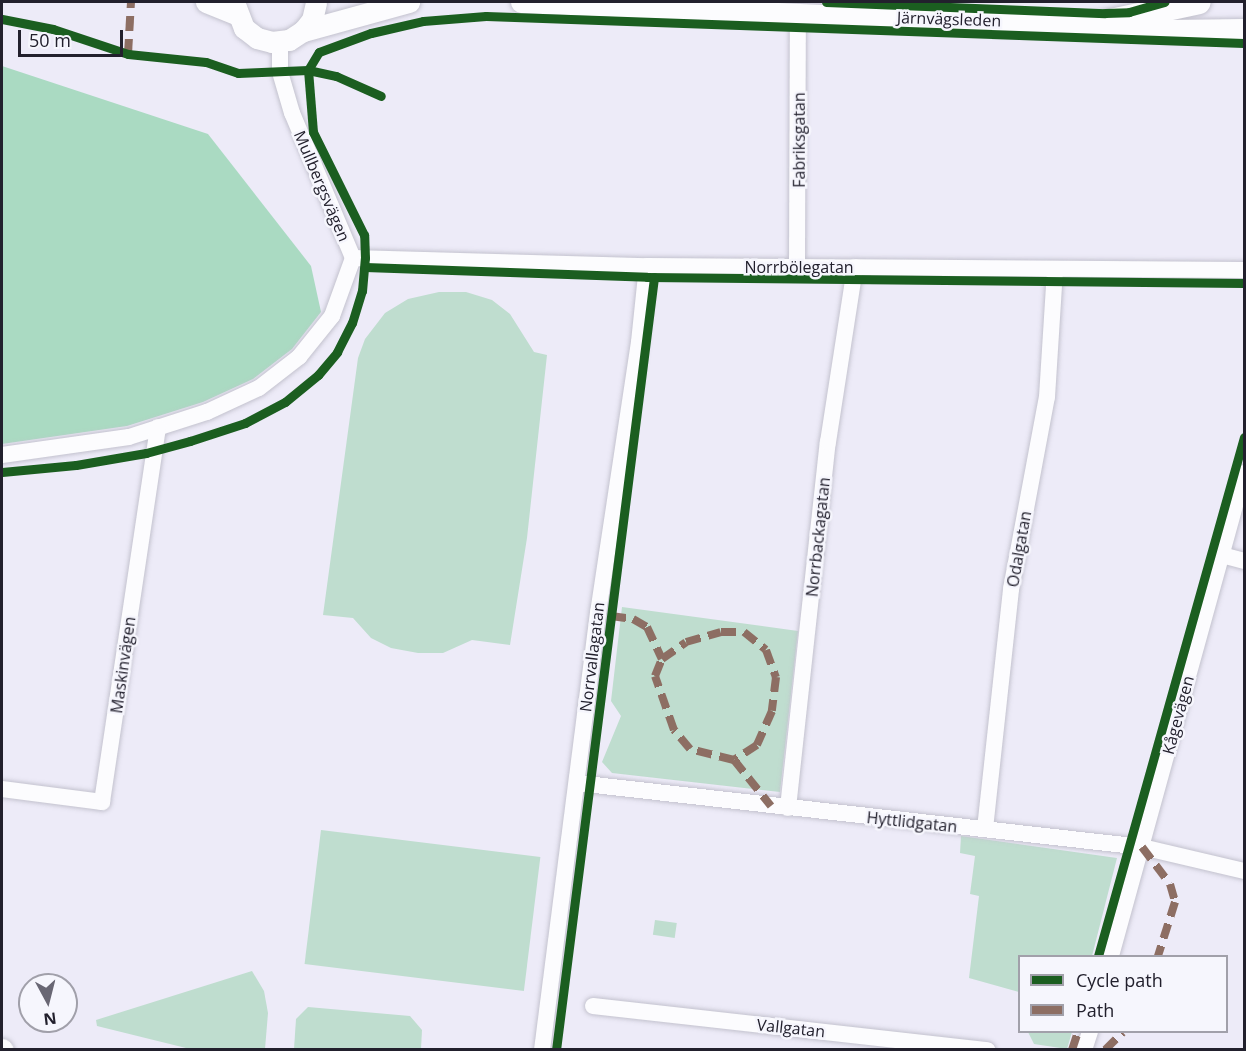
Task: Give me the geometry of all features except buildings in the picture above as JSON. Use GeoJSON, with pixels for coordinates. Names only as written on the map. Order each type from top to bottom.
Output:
{"type":"FeatureCollection","features":[{"type":"Feature","properties":{"kind":"highway"},"geometry":{"type":"LineString","coordinates":[[1092,25],[1199,2]]}},
{"type":"Feature","properties":{"kind":"main road"},"geometry":{"type":"LineString","coordinates":[[206,2],[235,8],[250,33],[264,40],[280,41],[303,31],[409,2]]}},
{"type":"Feature","properties":{"kind":"main road"},"geometry":{"type":"LineString","coordinates":[[303,31],[312,20],[316,2]]}},
{"type":"Feature","properties":{"kind":"main road","name":"Järnvägsleden"},"geometry":{"type":"LineString","coordinates":[[521,2],[1126,27],[1245,29]]}},
{"type":"Feature","properties":{"kind":"main road","name":"Järnvägsleden"},"geometry":{"type":"LineString","coordinates":[[1126,27],[1245,16]]}},
{"type":"Feature","properties":{"kind":"street","name":"Fabriksgatan"},"geometry":{"type":"LineString","coordinates":[[797,267],[798,13]]}},
{"type":"Feature","properties":{"kind":"street","name":"Mullbergsvägen"},"geometry":{"type":"LineString","coordinates":[[2,455],[129,437],[207,412],[259,388],[299,357],[332,316],[353,258],[292,113],[280,72],[280,41]]}},
{"type":"Feature","properties":{"kind":"street","name":"Norrbölegatan"},"geometry":{"type":"LineString","coordinates":[[353,258],[647,266],[1245,270]]}},
{"type":"Feature","properties":{"kind":"street","name":"Norrvallagatan"},"geometry":{"type":"LineString","coordinates":[[542,1050],[647,266]]}},
{"type":"Feature","properties":{"kind":"street","name":"Norrbackagatan"},"geometry":{"type":"LineString","coordinates":[[788,808],[828,442],[855,267]]}},
{"type":"Feature","properties":{"kind":"street","name":"Odalgatan"},"geometry":{"type":"LineString","coordinates":[[985,830],[1011,589],[1047,397],[1055,269]]}},
{"type":"Feature","properties":{"kind":"street","name":"Maskinvägen"},"geometry":{"type":"LineString","coordinates":[[2,789],[102,802],[158,428]]}},
{"type":"Feature","properties":{"kind":"street","name":"Kågevägen"},"geometry":{"type":"LineString","coordinates":[[1112,955],[1245,473]]}},
{"type":"Feature","properties":{"kind":"street"},"geometry":{"type":"LineString","coordinates":[[1222,555],[1245,561]]}},
{"type":"Feature","properties":{"kind":"street","name":"Hyttlidgatan"},"geometry":{"type":"LineString","coordinates":[[577,783],[1142,847],[1245,871]]}},
{"type":"Feature","properties":{"kind":"street","name":"Vallgatan"},"geometry":{"type":"LineString","coordinates":[[593,1006],[988,1050]]}},
{"type":"Feature","properties":{"kind":"street"},"geometry":{"type":"LineString","coordinates":[[1084,1050],[1090,1033]]}},
{"type":"Feature","properties":{"kind":"green space"},"geometry":{"type":"Polygon","coordinates":[[[2,66],[208,134],[311,266],[321,312],[292,349],[253,379],[203,402],[127,426],[2,444],[2,66]]]}},
{"type":"Feature","properties":{"kind":"green space"},"geometry":{"type":"Polygon","coordinates":[[[439,292],[466,292],[492,300],[510,314],[534,352],[547,355],[527,538],[510,645],[472,640],[443,653],[418,653],[391,648],[371,638],[353,618],[323,615],[358,358],[365,339],[385,313],[408,299],[439,292]]]}},
{"type":"Feature","properties":{"kind":"green space"},"geometry":{"type":"Polygon","coordinates":[[[622,607],[798,631],[780,792],[612,773],[602,762],[621,716],[611,701],[622,607]]]}},
{"type":"Feature","properties":{"kind":"green space"},"geometry":{"type":"Polygon","coordinates":[[[321,830],[540,857],[524,991],[305,964],[321,830]]]}},
{"type":"Feature","properties":{"kind":"green space"},"geometry":{"type":"Polygon","coordinates":[[[961,836],[1117,858],[1092,955],[1018,955],[1018,992],[969,978],[979,896],[970,894],[975,856],[960,853],[961,836]]]}},
{"type":"Feature","properties":{"kind":"green space"},"geometry":{"type":"Polygon","coordinates":[[[655,920],[677,923],[675,938],[653,935],[655,920]]]}},
{"type":"Feature","properties":{"kind":"green space"},"geometry":{"type":"Polygon","coordinates":[[[252,971],[264,991],[268,1013],[265,1049],[190,1049],[97,1026],[96,1020],[252,971]]]}},
{"type":"Feature","properties":{"kind":"green space"},"geometry":{"type":"Polygon","coordinates":[[[308,1007],[410,1016],[422,1030],[421,1049],[294,1049],[296,1019],[308,1007]]]}},
{"type":"Feature","properties":{"kind":"green space"},"geometry":{"type":"Polygon","coordinates":[[[1028,1033],[1072,1033],[1067,1049],[1034,1044],[1028,1033]]]}},
{"type":"Feature","properties":{"kind":"marked path"},"geometry":{"type":"LineString","coordinates":[[128,54],[131,2]]}},
{"type":"Feature","properties":{"kind":"marked path"},"geometry":{"type":"LineString","coordinates":[[611,616],[633,619],[647,627],[662,659]]}},
{"type":"Feature","properties":{"kind":"marked path"},"geometry":{"type":"LineString","coordinates":[[721,632],[744,632],[766,650],[776,677],[772,711],[757,745],[734,760],[690,749],[674,730],[655,676],[662,659],[686,642],[721,632]]}},
{"type":"Feature","properties":{"kind":"marked path"},"geometry":{"type":"LineString","coordinates":[[734,760],[771,806]]}},
{"type":"Feature","properties":{"kind":"marked path"},"geometry":{"type":"LineString","coordinates":[[1142,847],[1170,884],[1175,902],[1158,955]]}},
{"type":"Feature","properties":{"kind":"marked path"},"geometry":{"type":"LineString","coordinates":[[1072,1050],[1078,1033]]}},
{"type":"Feature","properties":{"kind":"marked path"},"geometry":{"type":"LineString","coordinates":[[1105,1050],[1122,1033]]}},
{"type":"Feature","properties":{"kind":"cycle path"},"geometry":{"type":"LineString","coordinates":[[826,2],[1105,13],[1129,12],[1165,2]]}},
{"type":"Feature","properties":{"kind":"cycle path"},"geometry":{"type":"LineString","coordinates":[[2,19],[53,29],[128,54],[206,62],[238,73],[308,70],[319,52],[371,33],[423,21],[486,16],[1244,43]]}},
{"type":"Feature","properties":{"kind":"cycle path"},"geometry":{"type":"LineString","coordinates":[[2,472],[76,465],[146,453],[190,441],[245,423],[285,402],[318,375],[337,352],[352,323],[362,291],[365,258],[364,235],[313,132],[308,70],[336,76],[381,96]]}},
{"type":"Feature","properties":{"kind":"cycle path"},"geometry":{"type":"LineString","coordinates":[[365,267],[647,277],[1244,283]]}},
{"type":"Feature","properties":{"kind":"cycle path"},"geometry":{"type":"LineString","coordinates":[[556,1050],[654,277]]}},
{"type":"Feature","properties":{"kind":"cycle path"},"geometry":{"type":"LineString","coordinates":[[1098,955],[1244,437]]}}]}
